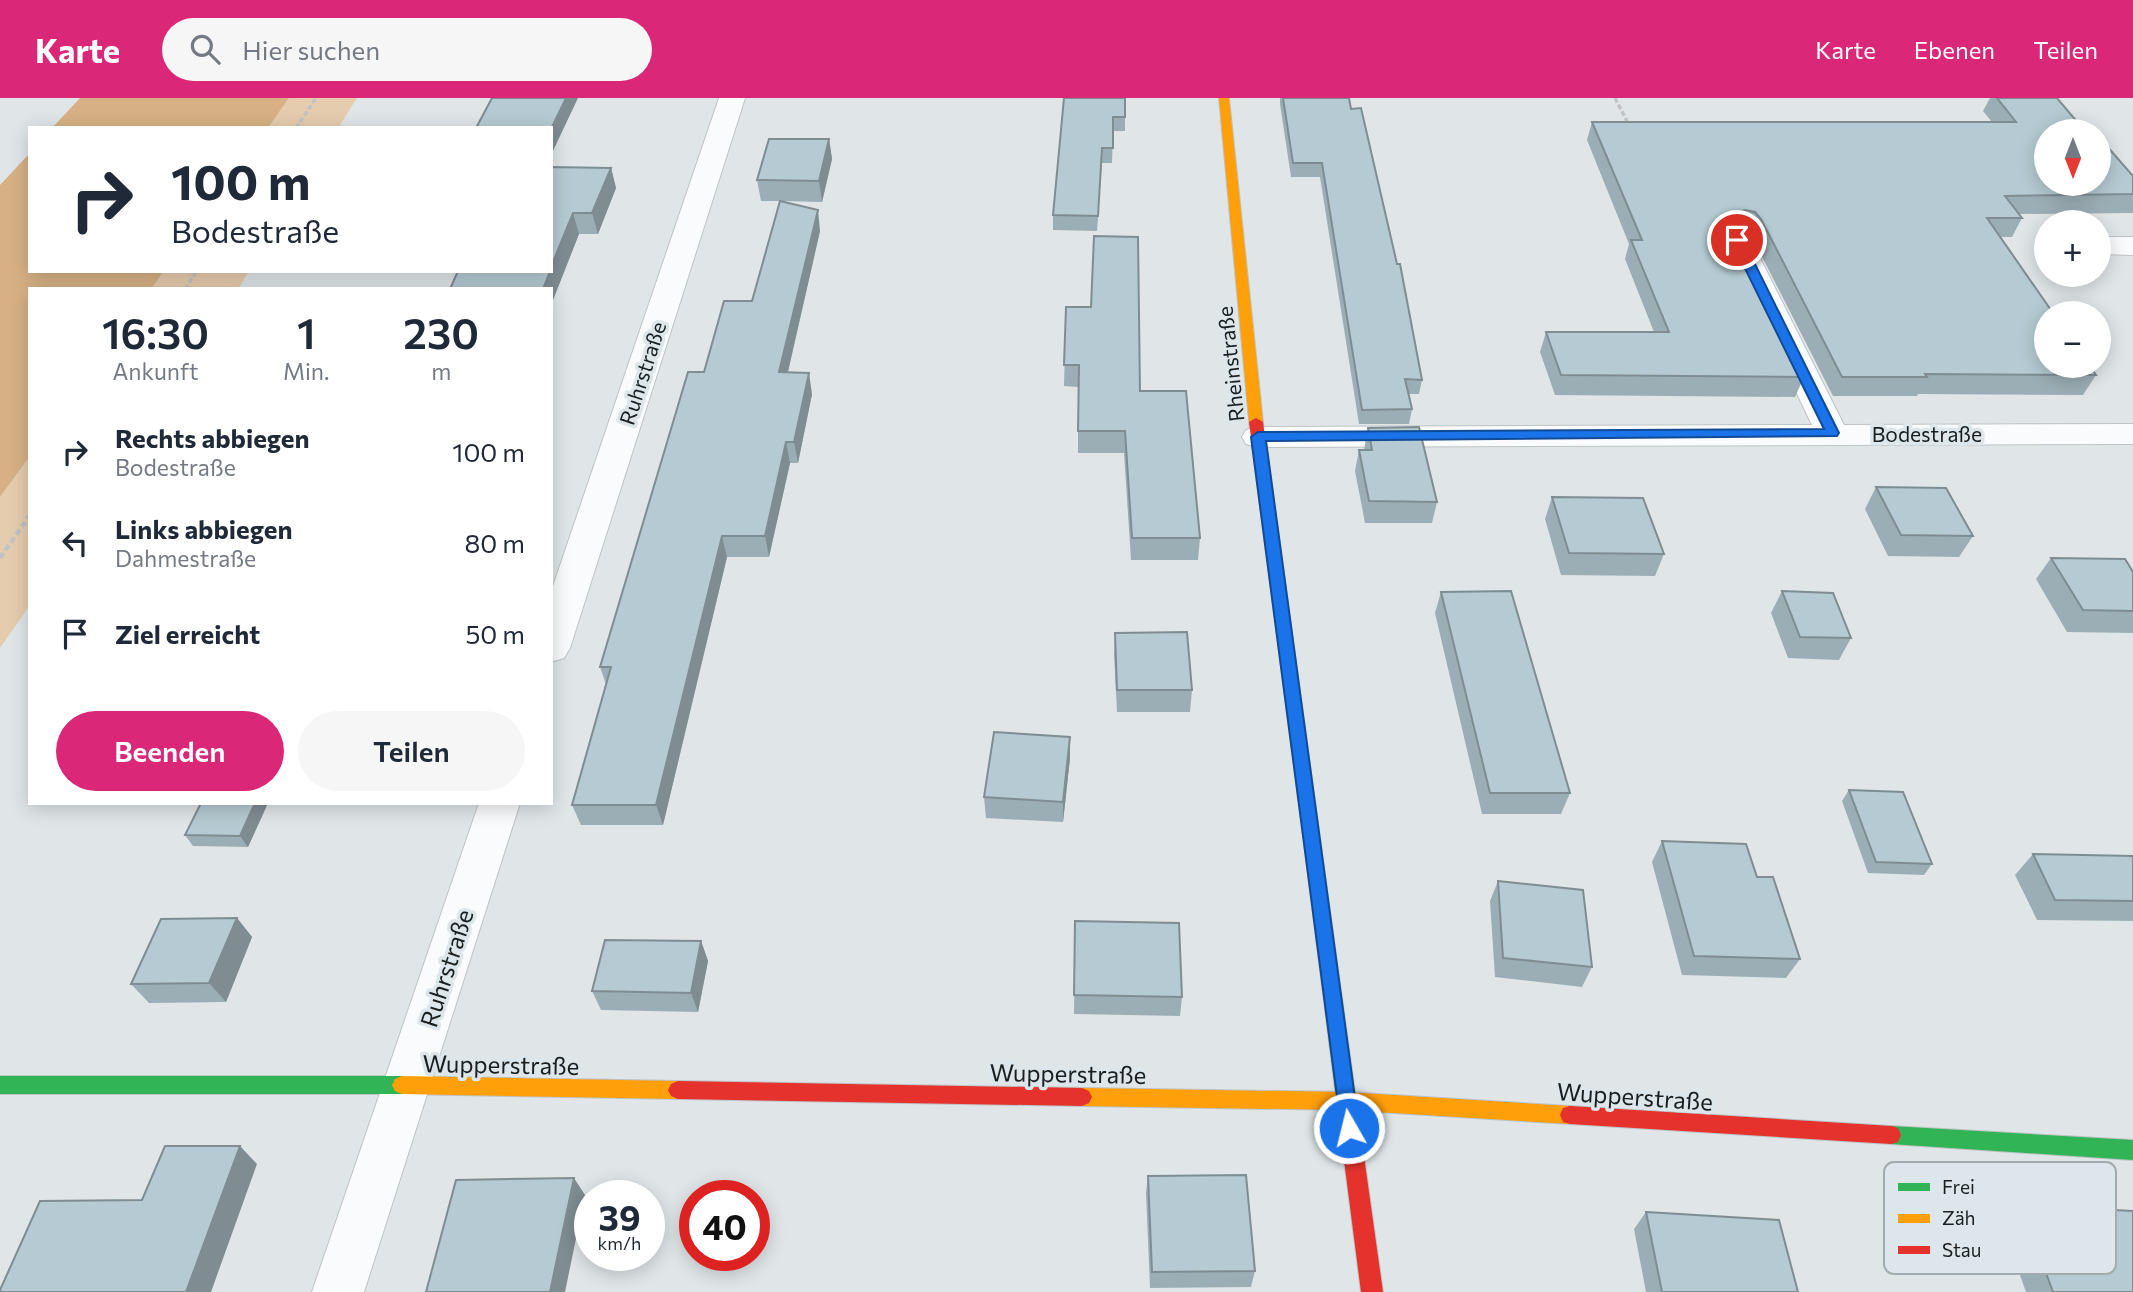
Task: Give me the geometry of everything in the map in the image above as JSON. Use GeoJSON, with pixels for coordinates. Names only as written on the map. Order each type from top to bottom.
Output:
{"type":"FeatureCollection","features":[{"type":"Feature","properties":{"kind":"street","name":"Ruhrstraße"},"geometry":{"type":"LineString","coordinates":[[553,642],[732,98]]}},
{"type":"Feature","properties":{"kind":"street","name":"Rheinstraße"},"geometry":{"type":"LineString","coordinates":[[1224,98],[1258,437],[1372,1292]]}},
{"type":"Feature","properties":{"kind":"street"},"geometry":{"type":"LineString","coordinates":[[1737,240],[1832,433]]}},
{"type":"Feature","properties":{"kind":"street"},"geometry":{"type":"LineString","coordinates":[[2111,245],[2133,246]]}},
{"type":"Feature","properties":{"kind":"street","name":"Bodestraße"},"geometry":{"type":"LineString","coordinates":[[1258,437],[2133,434]]}},
{"type":"Feature","properties":{"kind":"street","name":"Ruhrstraße"},"geometry":{"type":"LineString","coordinates":[[338,1292],[499,805]]}},
{"type":"Feature","properties":{"kind":"street","name":"Wupperstraße"},"geometry":{"type":"LineString","coordinates":[[0,1085],[407,1085],[1345,1101],[2133,1150]]}},
{"type":"Feature","properties":{"kind":"path"},"geometry":{"type":"LineString","coordinates":[[297,126],[316,98]]}},
{"type":"Feature","properties":{"kind":"path"},"geometry":{"type":"LineString","coordinates":[[1615,98],[1634,134]]}},
{"type":"Feature","properties":{"kind":"path"},"geometry":{"type":"LineString","coordinates":[[0,558],[28,517]]}},
{"type":"Feature","properties":{"kind":"shaded area"},"geometry":{"type":"Polygon","coordinates":[[[80,98],[289,98],[269,126],[54,126],[80,98]]]}},
{"type":"Feature","properties":{"kind":"shaded area"},"geometry":{"type":"Polygon","coordinates":[[[289,98],[357,98],[339,126],[269,126],[289,98]]]}},
{"type":"Feature","properties":{"kind":"shaded area"},"geometry":{"type":"Polygon","coordinates":[[[28,155],[28,273],[163,273],[152,287],[28,287],[28,459],[0,497],[0,185],[28,155]]]}},
{"type":"Feature","properties":{"kind":"shaded area"},"geometry":{"type":"Polygon","coordinates":[[[163,273],[248,273],[239,287],[152,287],[163,273]]]}},
{"type":"Feature","properties":{"kind":"shaded area"},"geometry":{"type":"Polygon","coordinates":[[[28,459],[28,608],[0,648],[0,497],[28,459]]]}},
{"type":"Feature","properties":{"kind":"building"},"geometry":{"type":"Polygon","coordinates":[[[492,98],[566,98],[552,126],[477,126],[492,98]]]}},
{"type":"Feature","properties":{"kind":"building"},"geometry":{"type":"Polygon","coordinates":[[[1064,98],[1125,98],[1125,117],[1113,117],[1113,148],[1102,148],[1098,216],[1053,215],[1064,98]]]}},
{"type":"Feature","properties":{"kind":"building"},"geometry":{"type":"Polygon","coordinates":[[[1283,98],[1349,98],[1351,109],[1361,108],[1397,264],[1400,264],[1422,380],[1405,379],[1412,409],[1362,410],[1322,163],[1293,163],[1283,98]]]}},
{"type":"Feature","properties":{"kind":"building"},"geometry":{"type":"Polygon","coordinates":[[[1997,98],[2057,98],[2075,119],[2034,119],[2034,196],[2005,196],[2022,218],[1987,218],[2045,301],[2034,301],[2034,375],[1842,377],[1761,219],[1755,212],[1745,210],[1732,213],[1728,222],[1804,377],[1561,375],[1546,332],[1669,332],[1631,240],[1642,240],[1592,122],[2016,122],[1997,98]]]}},
{"type":"Feature","properties":{"kind":"building"},"geometry":{"type":"Polygon","coordinates":[[[769,139],[829,139],[819,181],[757,180],[769,139]]]}},
{"type":"Feature","properties":{"kind":"building"},"geometry":{"type":"Polygon","coordinates":[[[2111,151],[2133,176],[2133,194],[2111,194],[2111,151]]]}},
{"type":"Feature","properties":{"kind":"building"},"geometry":{"type":"Polygon","coordinates":[[[553,167],[611,168],[592,213],[573,213],[553,262],[553,167]]]}},
{"type":"Feature","properties":{"kind":"building"},"geometry":{"type":"Polygon","coordinates":[[[780,201],[818,210],[779,372],[809,373],[794,442],[786,442],[765,536],[722,536],[656,805],[572,805],[611,667],[600,667],[688,372],[704,372],[724,301],[752,301],[780,201]]]}},
{"type":"Feature","properties":{"kind":"building"},"geometry":{"type":"Polygon","coordinates":[[[1094,236],[1138,237],[1140,391],[1186,391],[1200,538],[1132,538],[1125,431],[1078,431],[1079,365],[1064,365],[1066,307],[1091,307],[1094,236]]]}},
{"type":"Feature","properties":{"kind":"building"},"geometry":{"type":"Polygon","coordinates":[[[457,273],[549,273],[544,287],[451,287],[457,273]]]}},
{"type":"Feature","properties":{"kind":"building"},"geometry":{"type":"Polygon","coordinates":[[[1419,427],[1437,502],[1369,501],[1359,450],[1372,450],[1368,428],[1419,427]]]}},
{"type":"Feature","properties":{"kind":"building"},"geometry":{"type":"Polygon","coordinates":[[[1876,487],[1946,488],[1973,536],[1901,535],[1876,487]]]}},
{"type":"Feature","properties":{"kind":"building"},"geometry":{"type":"Polygon","coordinates":[[[1552,497],[1643,498],[1664,554],[1569,553],[1552,497]]]}},
{"type":"Feature","properties":{"kind":"building"},"geometry":{"type":"Polygon","coordinates":[[[2051,558],[2125,559],[2133,572],[2133,611],[2083,610],[2051,558]]]}},
{"type":"Feature","properties":{"kind":"building"},"geometry":{"type":"Polygon","coordinates":[[[1511,591],[1570,793],[1490,793],[1441,592],[1511,591]]]}},
{"type":"Feature","properties":{"kind":"building"},"geometry":{"type":"Polygon","coordinates":[[[1782,591],[1833,593],[1851,638],[1800,637],[1782,591]]]}},
{"type":"Feature","properties":{"kind":"building"},"geometry":{"type":"Polygon","coordinates":[[[1187,632],[1192,690],[1117,690],[1115,633],[1187,632]]]}},
{"type":"Feature","properties":{"kind":"building"},"geometry":{"type":"Polygon","coordinates":[[[994,732],[1070,737],[1063,802],[984,797],[994,732]]]}},
{"type":"Feature","properties":{"kind":"building"},"geometry":{"type":"Polygon","coordinates":[[[1849,790],[1903,792],[1932,864],[1876,862],[1849,790]]]}},
{"type":"Feature","properties":{"kind":"building"},"geometry":{"type":"Polygon","coordinates":[[[200,805],[254,805],[240,836],[185,835],[200,805]]]}},
{"type":"Feature","properties":{"kind":"building"},"geometry":{"type":"Polygon","coordinates":[[[1662,841],[1746,844],[1757,877],[1773,877],[1800,959],[1694,956],[1662,841]]]}},
{"type":"Feature","properties":{"kind":"building"},"geometry":{"type":"Polygon","coordinates":[[[2033,854],[2133,856],[2133,901],[2055,900],[2033,854]]]}},
{"type":"Feature","properties":{"kind":"building"},"geometry":{"type":"Polygon","coordinates":[[[1498,881],[1583,890],[1592,967],[1503,958],[1498,881]]]}},
{"type":"Feature","properties":{"kind":"building"},"geometry":{"type":"Polygon","coordinates":[[[237,918],[209,983],[131,984],[161,919],[237,918]]]}},
{"type":"Feature","properties":{"kind":"building"},"geometry":{"type":"Polygon","coordinates":[[[1075,921],[1179,923],[1182,997],[1074,995],[1075,921]]]}},
{"type":"Feature","properties":{"kind":"building"},"geometry":{"type":"Polygon","coordinates":[[[605,940],[701,941],[691,993],[592,991],[605,940]]]}},
{"type":"Feature","properties":{"kind":"building"},"geometry":{"type":"Polygon","coordinates":[[[165,1146],[240,1146],[186,1292],[0,1292],[40,1201],[142,1200],[165,1146]]]}},
{"type":"Feature","properties":{"kind":"building"},"geometry":{"type":"Polygon","coordinates":[[[1246,1175],[1255,1271],[1152,1272],[1148,1176],[1246,1175]]]}},
{"type":"Feature","properties":{"kind":"building"},"geometry":{"type":"Polygon","coordinates":[[[574,1178],[550,1292],[426,1292],[456,1180],[574,1178]]]}},
{"type":"Feature","properties":{"kind":"building"},"geometry":{"type":"Polygon","coordinates":[[[2116,1210],[2133,1211],[2133,1292],[2053,1292],[2046,1274],[2116,1274],[2116,1210]]]}},
{"type":"Feature","properties":{"kind":"building"},"geometry":{"type":"Polygon","coordinates":[[[1646,1212],[1779,1220],[1798,1292],[1662,1292],[1646,1212]]]}},
{"type":"Feature","properties":{"kind":"traffic: fast"},"geometry":{"type":"LineString","coordinates":[[1308,810],[1349,1121]]}},
{"type":"Feature","properties":{"kind":"traffic: fast"},"geometry":{"type":"LineString","coordinates":[[0,1085],[402,1085]]}},
{"type":"Feature","properties":{"kind":"traffic: fast"},"geometry":{"type":"LineString","coordinates":[[1891,1135],[2133,1150]]}},
{"type":"Feature","properties":{"kind":"traffic: slow"},"geometry":{"type":"LineString","coordinates":[[1224,98],[1256,422]]}},
{"type":"Feature","properties":{"kind":"traffic: slow"},"geometry":{"type":"LineString","coordinates":[[402,1085],[678,1090]]}},
{"type":"Feature","properties":{"kind":"traffic: slow"},"geometry":{"type":"LineString","coordinates":[[1082,1097],[1345,1101],[1570,1115]]}},
{"type":"Feature","properties":{"kind":"traffic: jam"},"geometry":{"type":"LineString","coordinates":[[1256,422],[1308,810]]}},
{"type":"Feature","properties":{"kind":"traffic: jam"},"geometry":{"type":"LineString","coordinates":[[678,1090],[1082,1097]]}},
{"type":"Feature","properties":{"kind":"traffic: jam"},"geometry":{"type":"LineString","coordinates":[[1570,1115],[1891,1135]]}},
{"type":"Feature","properties":{"kind":"traffic: jam"},"geometry":{"type":"LineString","coordinates":[[1349,1121],[1372,1292]]}},
{"type":"Feature","properties":{"kind":"route"},"geometry":{"type":"LineString","coordinates":[[1349,1128],[1258,437],[1832,433],[1737,240]]}}]}
